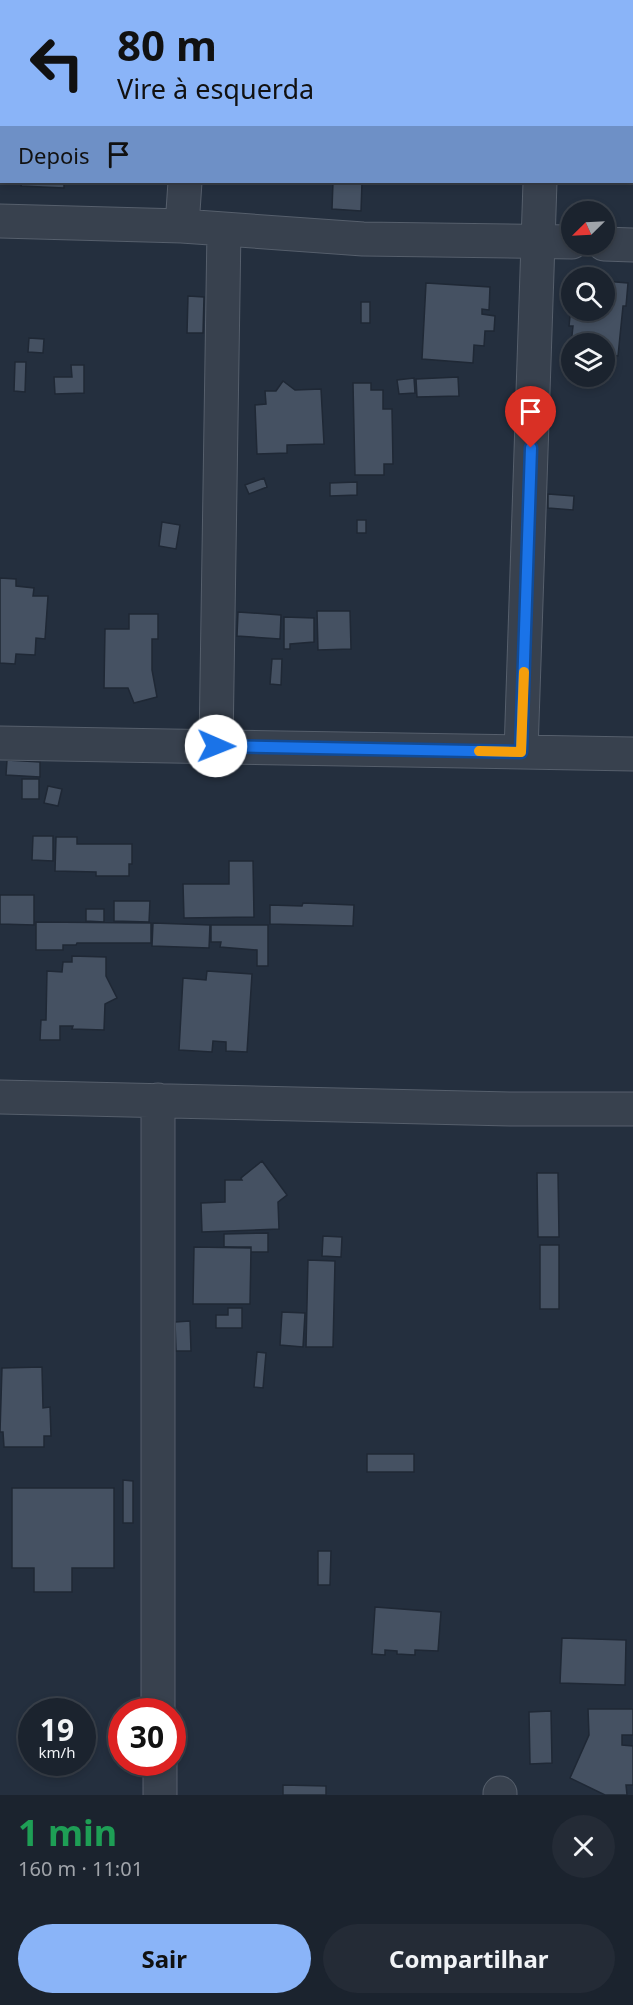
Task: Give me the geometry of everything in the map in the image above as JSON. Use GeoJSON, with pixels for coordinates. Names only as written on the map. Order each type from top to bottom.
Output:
{"type":"FeatureCollection","features":[{"type":"Feature","properties":{"kind":"street"},"geometry":{"type":"LineString","coordinates":[[182,226],[185,183]]}},
{"type":"Feature","properties":{"kind":"street"},"geometry":{"type":"LineString","coordinates":[[521,752],[540,183]]}},
{"type":"Feature","properties":{"kind":"street"},"geometry":{"type":"LineString","coordinates":[[0,221],[182,226],[363,239],[561,241]]}},
{"type":"Feature","properties":{"kind":"street"},"geometry":{"type":"LineString","coordinates":[[216,746],[224,229]]}},
{"type":"Feature","properties":{"kind":"street"},"geometry":{"type":"LineString","coordinates":[[615,244],[633,245]]}},
{"type":"Feature","properties":{"kind":"street"},"geometry":{"type":"LineString","coordinates":[[0,743],[633,754]]}},
{"type":"Feature","properties":{"kind":"street"},"geometry":{"type":"LineString","coordinates":[[0,1097],[510,1109],[633,1109]]}},
{"type":"Feature","properties":{"kind":"street"},"geometry":{"type":"LineString","coordinates":[[159,1698],[162,1100]]}},
{"type":"Feature","properties":{"kind":"street"},"geometry":{"type":"LineString","coordinates":[[159,1776],[159,1795]]}},
{"type":"Feature","properties":{"kind":"building"},"geometry":{"type":"Polygon","coordinates":[[[22,183],[64,183],[64,188],[21,186],[22,183]]]}},
{"type":"Feature","properties":{"kind":"building"},"geometry":{"type":"Polygon","coordinates":[[[333,183],[362,183],[361,211],[332,209],[333,183]]]}},
{"type":"Feature","properties":{"kind":"building"},"geometry":{"type":"Polygon","coordinates":[[[615,282],[628,283],[626,306],[623,306],[618,356],[615,356],[615,333],[572,333],[573,326],[569,326],[570,321],[615,321],[615,282]]]}},
{"type":"Feature","properties":{"kind":"building"},"geometry":{"type":"Polygon","coordinates":[[[426,283],[490,287],[489,310],[482,309],[482,314],[495,316],[494,331],[485,331],[484,346],[474,345],[473,363],[422,359],[426,283]]]}},
{"type":"Feature","properties":{"kind":"building"},"geometry":{"type":"Polygon","coordinates":[[[188,296],[204,297],[203,333],[187,333],[188,296]]]}},
{"type":"Feature","properties":{"kind":"building"},"geometry":{"type":"Polygon","coordinates":[[[361,302],[370,302],[370,323],[361,323],[361,302]]]}},
{"type":"Feature","properties":{"kind":"building"},"geometry":{"type":"Polygon","coordinates":[[[29,338],[44,339],[43,353],[28,352],[29,338]]]}},
{"type":"Feature","properties":{"kind":"building"},"geometry":{"type":"Polygon","coordinates":[[[15,362],[26,362],[25,392],[14,391],[15,362]]]}},
{"type":"Feature","properties":{"kind":"building"},"geometry":{"type":"Polygon","coordinates":[[[71,365],[84,365],[84,393],[55,394],[54,377],[72,377],[71,365]]]}},
{"type":"Feature","properties":{"kind":"building"},"geometry":{"type":"Polygon","coordinates":[[[458,377],[459,396],[417,397],[416,379],[458,377]]]}},
{"type":"Feature","properties":{"kind":"building"},"geometry":{"type":"Polygon","coordinates":[[[414,378],[415,393],[399,394],[397,380],[414,378]]]}},
{"type":"Feature","properties":{"kind":"building"},"geometry":{"type":"Polygon","coordinates":[[[283,381],[295,390],[321,389],[324,444],[287,445],[287,453],[257,454],[255,405],[266,404],[265,391],[276,391],[283,381]]]}},
{"type":"Feature","properties":{"kind":"building"},"geometry":{"type":"Polygon","coordinates":[[[353,383],[371,383],[371,390],[383,390],[383,409],[392,409],[393,464],[384,464],[384,475],[355,475],[353,383]]]}},
{"type":"Feature","properties":{"kind":"building"},"geometry":{"type":"Polygon","coordinates":[[[264,478],[267,487],[249,494],[245,485],[264,478]]]}},
{"type":"Feature","properties":{"kind":"building"},"geometry":{"type":"Polygon","coordinates":[[[357,482],[357,495],[330,496],[330,483],[357,482]]]}},
{"type":"Feature","properties":{"kind":"building"},"geometry":{"type":"Polygon","coordinates":[[[548,494],[574,496],[573,510],[548,508],[548,494]]]}},
{"type":"Feature","properties":{"kind":"building"},"geometry":{"type":"Polygon","coordinates":[[[357,520],[366,520],[366,533],[357,533],[357,520]]]}},
{"type":"Feature","properties":{"kind":"building"},"geometry":{"type":"Polygon","coordinates":[[[162,522],[180,525],[176,549],[159,546],[162,522]]]}},
{"type":"Feature","properties":{"kind":"building"},"geometry":{"type":"Polygon","coordinates":[[[0,578],[16,579],[16,586],[34,588],[33,596],[48,596],[45,639],[36,638],[35,655],[16,654],[15,664],[0,663],[0,578]]]}},
{"type":"Feature","properties":{"kind":"building"},"geometry":{"type":"Polygon","coordinates":[[[317,611],[350,611],[351,649],[318,650],[317,611]]]}},
{"type":"Feature","properties":{"kind":"building"},"geometry":{"type":"Polygon","coordinates":[[[238,612],[281,615],[280,639],[237,636],[238,612]]]}},
{"type":"Feature","properties":{"kind":"building"},"geometry":{"type":"Polygon","coordinates":[[[129,614],[158,614],[158,639],[152,639],[152,670],[157,697],[134,703],[128,688],[104,688],[105,629],[129,629],[129,614]]]}},
{"type":"Feature","properties":{"kind":"building"},"geometry":{"type":"Polygon","coordinates":[[[284,617],[314,618],[314,642],[290,644],[290,649],[284,649],[284,617]]]}},
{"type":"Feature","properties":{"kind":"building"},"geometry":{"type":"Polygon","coordinates":[[[272,659],[282,659],[281,685],[270,684],[272,659]]]}},
{"type":"Feature","properties":{"kind":"building"},"geometry":{"type":"Polygon","coordinates":[[[7,760],[40,762],[40,777],[6,775],[7,760]]]}},
{"type":"Feature","properties":{"kind":"building"},"geometry":{"type":"Polygon","coordinates":[[[22,779],[39,779],[39,799],[22,799],[22,779]]]}},
{"type":"Feature","properties":{"kind":"building"},"geometry":{"type":"Polygon","coordinates":[[[48,786],[62,789],[58,806],[44,803],[48,786]]]}},
{"type":"Feature","properties":{"kind":"building"},"geometry":{"type":"Polygon","coordinates":[[[33,836],[53,836],[53,861],[32,860],[33,836]]]}},
{"type":"Feature","properties":{"kind":"building"},"geometry":{"type":"Polygon","coordinates":[[[56,837],[77,837],[77,844],[132,844],[132,864],[129,864],[129,876],[96,876],[96,872],[55,871],[56,837]]]}},
{"type":"Feature","properties":{"kind":"building"},"geometry":{"type":"Polygon","coordinates":[[[229,861],[253,861],[254,917],[184,918],[183,884],[229,884],[229,861]]]}},
{"type":"Feature","properties":{"kind":"building"},"geometry":{"type":"Polygon","coordinates":[[[0,895],[34,895],[34,925],[0,924],[0,895]]]}},
{"type":"Feature","properties":{"kind":"building"},"geometry":{"type":"Polygon","coordinates":[[[114,901],[150,901],[149,922],[114,921],[114,901]]]}},
{"type":"Feature","properties":{"kind":"building"},"geometry":{"type":"Polygon","coordinates":[[[303,903],[354,905],[353,926],[270,924],[270,905],[302,906],[303,903]]]}},
{"type":"Feature","properties":{"kind":"building"},"geometry":{"type":"Polygon","coordinates":[[[86,909],[104,909],[104,922],[86,921],[86,909]]]}},
{"type":"Feature","properties":{"kind":"building"},"geometry":{"type":"Polygon","coordinates":[[[36,922],[151,923],[151,943],[77,943],[76,945],[63,945],[63,950],[36,950],[36,922]]]}},
{"type":"Feature","properties":{"kind":"building"},"geometry":{"type":"Polygon","coordinates":[[[153,923],[210,925],[209,948],[152,946],[153,923]]]}},
{"type":"Feature","properties":{"kind":"building"},"geometry":{"type":"Polygon","coordinates":[[[211,925],[268,925],[268,966],[257,966],[257,950],[220,947],[221,942],[211,942],[211,925]]]}},
{"type":"Feature","properties":{"kind":"building"},"geometry":{"type":"Polygon","coordinates":[[[72,956],[106,957],[106,976],[117,998],[105,1004],[104,1030],[72,1029],[73,1026],[60,1026],[60,1040],[40,1040],[41,1020],[46,1020],[47,971],[62,972],[63,962],[72,962],[72,956]]]}},
{"type":"Feature","properties":{"kind":"building"},"geometry":{"type":"Polygon","coordinates":[[[207,971],[252,974],[247,1052],[226,1051],[226,1042],[213,1041],[212,1052],[179,1050],[183,978],[206,980],[207,971]]]}},
{"type":"Feature","properties":{"kind":"building"},"geometry":{"type":"Polygon","coordinates":[[[262,1161],[287,1195],[278,1202],[279,1229],[202,1232],[201,1203],[225,1202],[225,1180],[242,1180],[241,1178],[262,1161]]]}},
{"type":"Feature","properties":{"kind":"building"},"geometry":{"type":"Polygon","coordinates":[[[537,1173],[558,1173],[559,1237],[538,1237],[537,1173]]]}},
{"type":"Feature","properties":{"kind":"building"},"geometry":{"type":"Polygon","coordinates":[[[268,1233],[268,1252],[251,1252],[251,1247],[224,1247],[224,1234],[268,1233]]]}},
{"type":"Feature","properties":{"kind":"building"},"geometry":{"type":"Polygon","coordinates":[[[323,1236],[342,1237],[341,1257],[322,1256],[323,1236]]]}},
{"type":"Feature","properties":{"kind":"building"},"geometry":{"type":"Polygon","coordinates":[[[540,1245],[559,1245],[559,1309],[540,1309],[540,1245]]]}},
{"type":"Feature","properties":{"kind":"building"},"geometry":{"type":"Polygon","coordinates":[[[194,1247],[251,1248],[250,1304],[193,1304],[194,1247]]]}},
{"type":"Feature","properties":{"kind":"building"},"geometry":{"type":"Polygon","coordinates":[[[308,1260],[335,1261],[333,1347],[306,1347],[308,1260]]]}},
{"type":"Feature","properties":{"kind":"building"},"geometry":{"type":"Polygon","coordinates":[[[228,1308],[242,1308],[242,1328],[216,1328],[216,1315],[228,1315],[228,1308]]]}},
{"type":"Feature","properties":{"kind":"building"},"geometry":{"type":"Polygon","coordinates":[[[282,1312],[305,1313],[303,1347],[280,1345],[282,1312]]]}},
{"type":"Feature","properties":{"kind":"building"},"geometry":{"type":"Polygon","coordinates":[[[190,1321],[191,1351],[176,1351],[175,1322],[190,1321]]]}},
{"type":"Feature","properties":{"kind":"building"},"geometry":{"type":"Polygon","coordinates":[[[257,1352],[266,1353],[263,1388],[254,1387],[257,1352]]]}},
{"type":"Feature","properties":{"kind":"building"},"geometry":{"type":"Polygon","coordinates":[[[42,1367],[43,1408],[50,1407],[51,1436],[44,1436],[44,1447],[4,1447],[3,1432],[0,1432],[2,1368],[42,1367]]]}},
{"type":"Feature","properties":{"kind":"building"},"geometry":{"type":"Polygon","coordinates":[[[367,1454],[414,1454],[414,1472],[367,1472],[367,1454]]]}},
{"type":"Feature","properties":{"kind":"building"},"geometry":{"type":"Polygon","coordinates":[[[123,1480],[133,1481],[133,1523],[123,1523],[123,1480]]]}},
{"type":"Feature","properties":{"kind":"building"},"geometry":{"type":"Polygon","coordinates":[[[12,1488],[114,1488],[114,1568],[72,1568],[72,1592],[34,1592],[34,1568],[12,1568],[12,1488]]]}},
{"type":"Feature","properties":{"kind":"building"},"geometry":{"type":"Polygon","coordinates":[[[318,1551],[331,1551],[330,1585],[318,1585],[318,1551]]]}},
{"type":"Feature","properties":{"kind":"building"},"geometry":{"type":"Polygon","coordinates":[[[375,1607],[441,1612],[438,1651],[415,1650],[415,1655],[397,1654],[397,1651],[385,1650],[385,1655],[372,1654],[375,1607]]]}},
{"type":"Feature","properties":{"kind":"building"},"geometry":{"type":"Polygon","coordinates":[[[562,1638],[626,1640],[625,1685],[560,1683],[562,1638]]]}},
{"type":"Feature","properties":{"kind":"building"},"geometry":{"type":"Polygon","coordinates":[[[588,1709],[633,1709],[633,1735],[622,1735],[622,1745],[633,1746],[633,1785],[626,1785],[627,1795],[605,1795],[570,1778],[589,1735],[588,1709]]]}},
{"type":"Feature","properties":{"kind":"building"},"geometry":{"type":"Polygon","coordinates":[[[551,1711],[552,1763],[530,1764],[529,1712],[551,1711]]]}},
{"type":"Feature","properties":{"kind":"building"},"geometry":{"type":"Polygon","coordinates":[[[283,1785],[326,1786],[326,1795],[283,1795],[283,1785]]]}},
{"type":"Feature","properties":{"kind":"slow traffic"},"geometry":{"type":"LineString","coordinates":[[479,751],[521,752],[524,672]]}},
{"type":"Feature","properties":{"kind":"route"},"geometry":{"type":"LineString","coordinates":[[216,746],[521,752],[531,448]]}}]}
